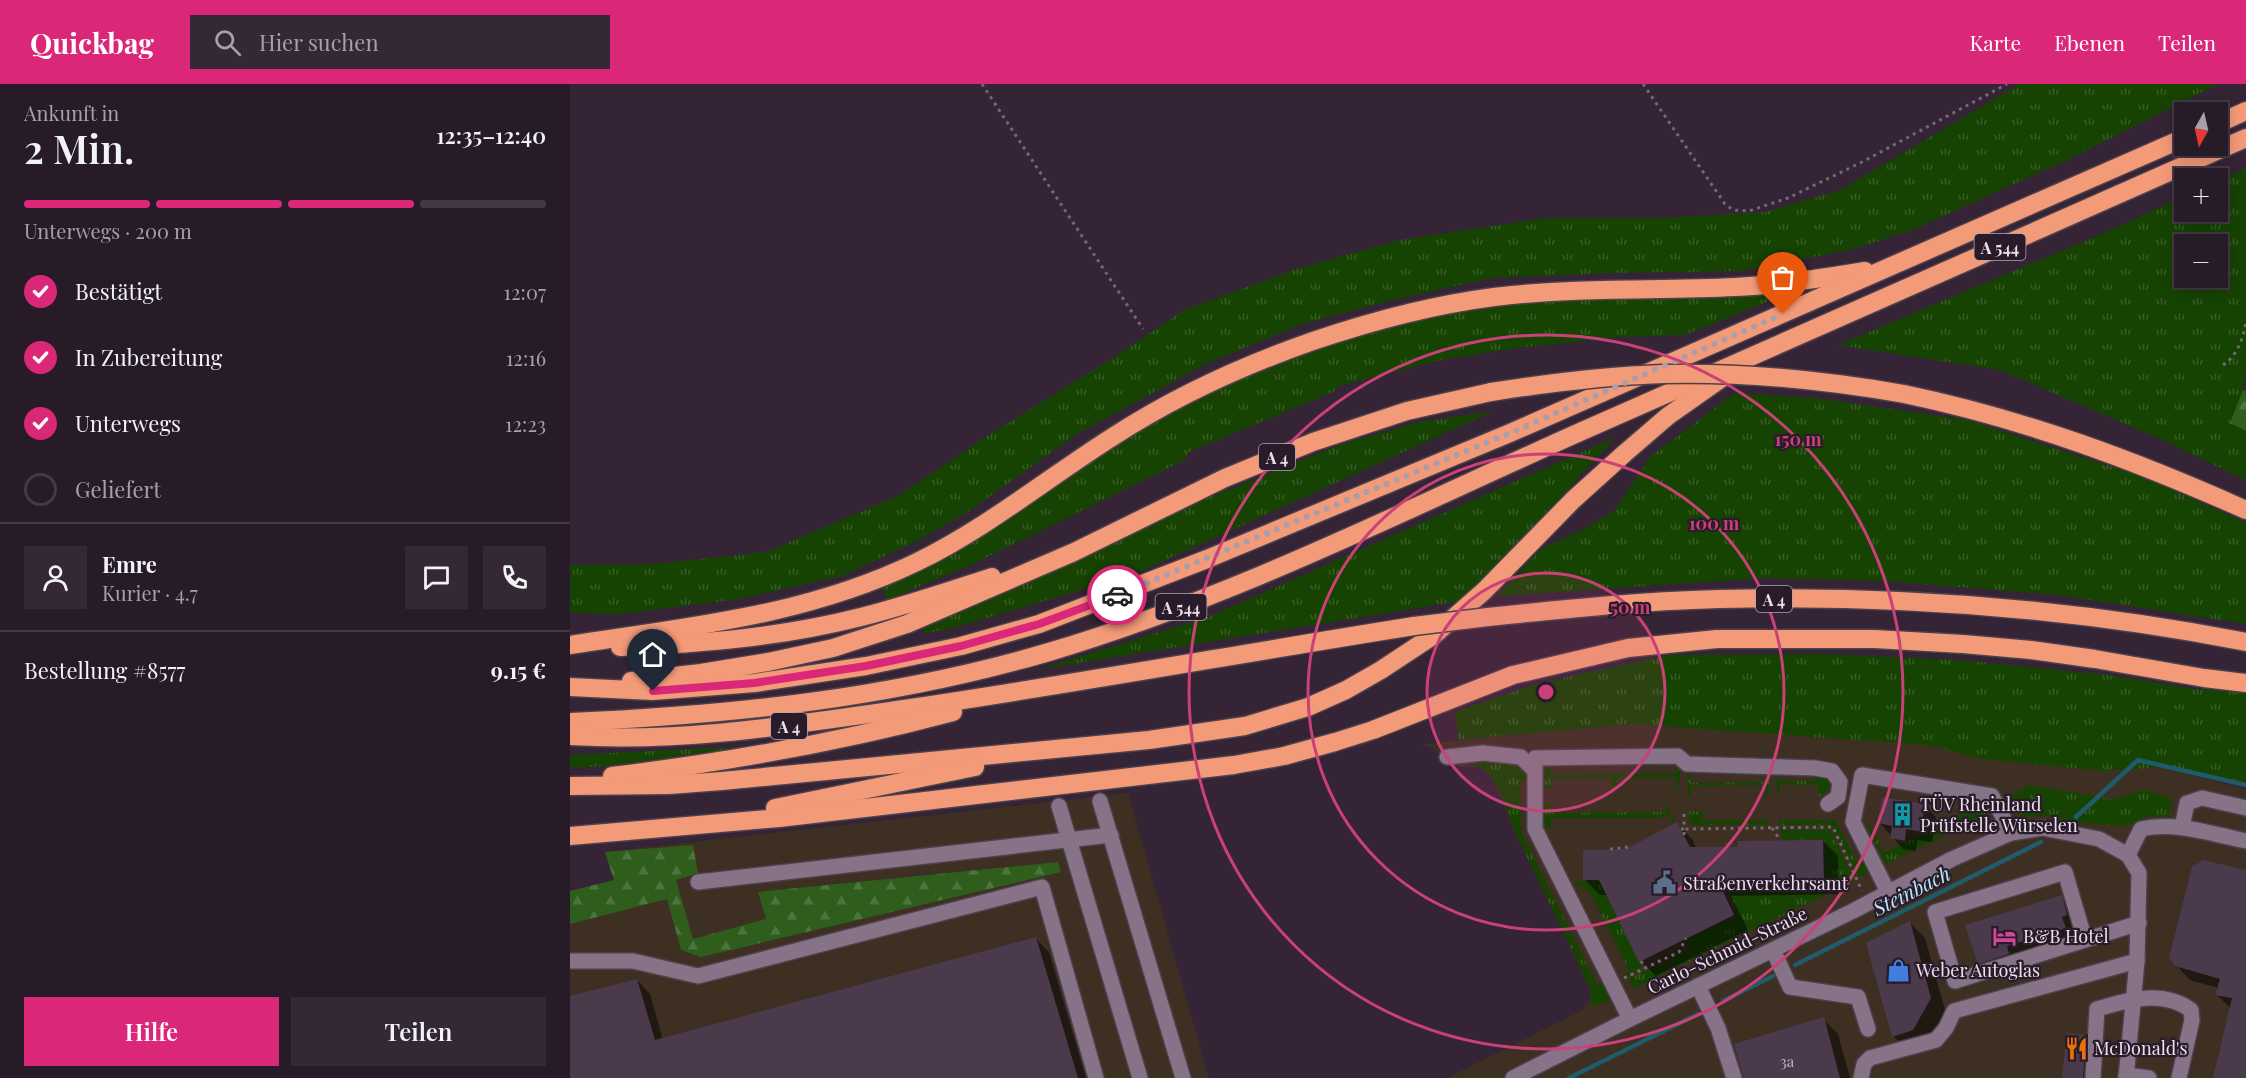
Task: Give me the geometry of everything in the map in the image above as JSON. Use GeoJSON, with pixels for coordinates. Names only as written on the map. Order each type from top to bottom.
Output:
{"type":"FeatureCollection","features":[{"type":"Feature","properties":{"kind":"highway"},"geometry":{"type":"LineString","coordinates":[[2228,119],[2246,111]]}},
{"type":"Feature","properties":{"kind":"highway","name":"A 544"},"geometry":{"type":"LineString","coordinates":[[570,722],[673,718],[764,709],[841,698],[957,675],[1053,650],[1159,615],[1298,560],[1461,485],[2246,138]]}},
{"type":"Feature","properties":{"kind":"highway","name":"A 544"},"geometry":{"type":"LineString","coordinates":[[570,687],[653,691],[754,683],[866,666],[961,646],[1039,624],[1207,559],[1510,433],[2174,142]]}},
{"type":"Feature","properties":{"kind":"highway"},"geometry":{"type":"LineString","coordinates":[[570,646],[771,613],[858,588],[920,561],[950,544],[1020,500],[1116,434],[1174,400],[1238,370],[1312,341],[1367,324],[1408,313],[1495,297],[1587,290],[1761,286],[1890,267]]}},
{"type":"Feature","properties":{"kind":"highway"},"geometry":{"type":"LineString","coordinates":[[570,786],[722,782],[1159,739],[1220,730],[1271,719],[1308,707],[1382,670],[1434,635],[1476,599],[1574,500],[1668,417],[1753,356]]}},
{"type":"Feature","properties":{"kind":"highway","name":"A 4"},"geometry":{"type":"LineString","coordinates":[[570,687],[701,673],[833,648],[907,624],[1074,552],[1225,478],[1313,442],[1407,411],[1491,392],[1593,379],[1695,374],[1798,379],[1904,394],[1981,411],[2073,440],[2125,459],[2246,510]]}},
{"type":"Feature","properties":{"kind":"highway"},"geometry":{"type":"LineString","coordinates":[[570,646],[675,645],[798,631],[860,618],[1074,552]]}},
{"type":"Feature","properties":{"kind":"highway","name":"A 4"},"geometry":{"type":"LineString","coordinates":[[570,736],[651,738],[717,734],[1006,694],[1414,626],[1488,617],[1662,602],[1718,599],[1835,599],[2061,613],[2172,627],[2246,642]]}},
{"type":"Feature","properties":{"kind":"highway"},"geometry":{"type":"LineString","coordinates":[[570,836],[826,813],[1234,765],[1284,756],[1373,730],[1513,675],[1628,648],[1670,643],[1795,637],[1941,643],[2042,651],[2204,678],[2246,682]]}},
{"type":"Feature","properties":{"kind":"highway"},"geometry":{"type":"LineString","coordinates":[[570,780],[711,764],[789,750],[906,724],[1006,694]]}},
{"type":"Feature","properties":{"kind":"highway"},"geometry":{"type":"LineString","coordinates":[[697,824],[1072,747]]}},
{"type":"Feature","properties":{"kind":"street"},"geometry":{"type":"LineString","coordinates":[[1447,757],[1483,753],[1521,757],[1534,770]]}},
{"type":"Feature","properties":{"kind":"street"},"geometry":{"type":"LineString","coordinates":[[1630,1018],[1535,829],[1535,758],[1678,756],[1687,764],[1815,768],[1832,771],[1840,782],[1838,796],[1828,804]]}},
{"type":"Feature","properties":{"kind":"street"},"geometry":{"type":"LineString","coordinates":[[1888,892],[1853,822],[1862,776],[1992,796],[2012,833]]}},
{"type":"Feature","properties":{"kind":"street"},"geometry":{"type":"LineString","coordinates":[[2182,827],[2187,803],[2202,798],[2246,808]]}},
{"type":"Feature","properties":{"kind":"street"},"geometry":{"type":"LineString","coordinates":[[1100,801],[1183,1078]]}},
{"type":"Feature","properties":{"kind":"street"},"geometry":{"type":"LineString","coordinates":[[1059,806],[1140,1078]]}},
{"type":"Feature","properties":{"kind":"street"},"geometry":{"type":"LineString","coordinates":[[2149,1078],[2126,1077],[2139,923],[2139,873],[2128,855],[2141,829],[2158,825],[2182,827],[2246,841]]}},
{"type":"Feature","properties":{"kind":"street","name":"Carlo-Schmid-Straße"},"geometry":{"type":"LineString","coordinates":[[1514,1078],[1952,859],[2012,833],[2042,828],[2100,839],[2128,855]]}},
{"type":"Feature","properties":{"kind":"street"},"geometry":{"type":"LineString","coordinates":[[698,882],[1112,835]]}},
{"type":"Feature","properties":{"kind":"street"},"geometry":{"type":"LineString","coordinates":[[2085,940],[2065,872],[1935,912],[1955,981],[2139,923]]}},
{"type":"Feature","properties":{"kind":"street"},"geometry":{"type":"LineString","coordinates":[[570,961],[633,961],[698,976],[1042,887],[1096,1078]]}},
{"type":"Feature","properties":{"kind":"street"},"geometry":{"type":"LineString","coordinates":[[1773,950],[1790,987],[1858,997],[1868,1029]]}},
{"type":"Feature","properties":{"kind":"street"},"geometry":{"type":"LineString","coordinates":[[1861,1078],[1864,1065],[1870,1058],[1936,1040],[1946,1028],[1954,1011],[2137,961]]}},
{"type":"Feature","properties":{"kind":"street"},"geometry":{"type":"LineString","coordinates":[[1698,986],[1718,1028],[1734,1078]]}},
{"type":"Feature","properties":{"kind":"street"},"geometry":{"type":"LineString","coordinates":[[2093,1078],[2097,1009],[2133,998],[2180,1002],[2190,1010],[2192,1020],[2179,1078]]}},
{"type":"Feature","properties":{"kind":"path"},"geometry":{"type":"LineString","coordinates":[[982,84],[1143,328]]}},
{"type":"Feature","properties":{"kind":"path"},"geometry":{"type":"LineString","coordinates":[[1643,84],[1725,204],[1733,210],[1749,211],[1788,198],[1862,162],[2007,84]]}},
{"type":"Feature","properties":{"kind":"path"},"geometry":{"type":"LineString","coordinates":[[2223,365],[2233,358],[2244,333],[2246,322]]}},
{"type":"Feature","properties":{"kind":"path"},"geometry":{"type":"LineString","coordinates":[[1684,811],[1682,829],[1684,835]]}},
{"type":"Feature","properties":{"kind":"path"},"geometry":{"type":"LineString","coordinates":[[1682,829],[1833,827],[1867,903]]}},
{"type":"Feature","properties":{"kind":"path"},"geometry":{"type":"LineString","coordinates":[[1772,828],[1780,840]]}},
{"type":"Feature","properties":{"kind":"path"},"geometry":{"type":"LineString","coordinates":[[1610,849],[1629,847]]}},
{"type":"Feature","properties":{"kind":"path"},"geometry":{"type":"LineString","coordinates":[[1620,998],[1631,993],[1624,979],[1678,952],[1686,938]]}},
{"type":"Feature","properties":{"kind":"path"},"geometry":{"type":"LineString","coordinates":[[1641,961],[1645,968]]}},
{"type":"Feature","properties":{"kind":"shaded area"},"geometry":{"type":"Polygon","coordinates":[[[1632,724],[2052,740],[2246,789],[2246,1078],[1447,1078],[1581,1011],[1590,1000],[1591,991],[1493,781],[1480,767],[1462,767],[1444,763],[1436,750],[1421,744],[1632,724]]]}},
{"type":"Feature","properties":{"kind":"shaded area"},"geometry":{"type":"Polygon","coordinates":[[[1128,793],[1209,1078],[570,1078],[570,891],[614,880],[605,852],[1128,793]]]}},
{"type":"Feature","properties":{"kind":"green space"},"geometry":{"type":"Polygon","coordinates":[[[2020,84],[2218,84],[2182,102],[2174,102],[2174,106],[2065,161],[1915,229],[1850,250],[1740,271],[1492,278],[1389,301],[1302,324],[1208,363],[1077,434],[968,512],[915,542],[842,576],[739,599],[620,614],[570,613],[570,565],[654,564],[766,552],[898,496],[1184,310],[1296,269],[1400,240],[1546,218],[1663,218],[1766,212],[1840,190],[2020,84]]]}},
{"type":"Feature","properties":{"kind":"green space"},"geometry":{"type":"Polygon","coordinates":[[[2246,168],[2246,368],[2243,390],[2230,423],[2246,431],[2246,480],[2160,439],[2000,370],[1838,345],[2104,233],[2174,201],[2174,222],[2228,222],[2228,177],[2246,168]]]}},
{"type":"Feature","properties":{"kind":"green space"},"geometry":{"type":"Polygon","coordinates":[[[1786,294],[1685,335],[1620,337],[1523,347],[1441,360],[1339,386],[1333,392],[1189,452],[1185,460],[975,563],[887,600],[882,587],[1110,447],[1240,377],[1386,327],[1481,307],[1555,301],[1786,294]]]}},
{"type":"Feature","properties":{"kind":"green space"},"geometry":{"type":"Polygon","coordinates":[[[2243,390],[2246,391],[2246,431],[2230,423],[2243,390]]]}},
{"type":"Feature","properties":{"kind":"green space"},"geometry":{"type":"Polygon","coordinates":[[[1735,393],[1815,398],[1968,420],[2144,477],[2246,523],[2246,624],[2059,595],[1883,581],[1765,578],[1497,596],[1541,549],[1584,529],[1615,510],[1652,455],[1735,393]]]}},
{"type":"Feature","properties":{"kind":"green space"},"geometry":{"type":"Polygon","coordinates":[[[1494,411],[1137,573],[950,629],[925,633],[921,628],[1031,582],[1203,500],[1342,444],[1419,422],[1494,411]]]}},
{"type":"Feature","properties":{"kind":"green space"},"geometry":{"type":"Polygon","coordinates":[[[1616,437],[1466,600],[1036,670],[1208,617],[1616,437]]]}},
{"type":"Feature","properties":{"kind":"green space"},"geometry":{"type":"Polygon","coordinates":[[[1825,654],[1959,660],[2108,675],[2195,689],[2246,693],[2246,783],[2170,767],[2103,771],[1983,759],[1927,745],[1632,724],[1459,740],[1455,712],[1536,684],[1668,655],[1825,654]]]}},
{"type":"Feature","properties":{"kind":"green space"},"geometry":{"type":"Polygon","coordinates":[[[751,746],[606,766],[570,768],[570,755],[751,746]]]}},
{"type":"Feature","properties":{"kind":"green space"},"geometry":{"type":"Polygon","coordinates":[[[1471,760],[1516,761],[1526,767],[1529,781],[1520,782],[1521,832],[1597,985],[1606,981],[1614,998],[1594,1007],[1590,1000],[1591,990],[1516,834],[1500,791],[1487,772],[1480,767],[1472,766],[1471,760]]]}},
{"type":"Feature","properties":{"kind":"green space"},"geometry":{"type":"Polygon","coordinates":[[[1677,763],[1680,764],[1680,787],[1677,787],[1677,777],[1617,778],[1617,788],[1612,788],[1611,778],[1552,779],[1552,789],[1544,786],[1546,765],[1551,765],[1552,775],[1677,773],[1677,763]]]}},
{"type":"Feature","properties":{"kind":"green space"},"geometry":{"type":"Polygon","coordinates":[[[1817,771],[1829,780],[1830,787],[1825,794],[1819,797],[1818,785],[1780,785],[1779,795],[1777,795],[1777,772],[1779,772],[1780,781],[1817,781],[1817,771]]]}},
{"type":"Feature","properties":{"kind":"green space"},"geometry":{"type":"Polygon","coordinates":[[[1766,772],[1769,772],[1770,795],[1767,795],[1766,785],[1691,786],[1691,796],[1688,796],[1687,773],[1690,773],[1691,783],[1766,782],[1766,772]]]}},
{"type":"Feature","properties":{"kind":"green space"},"geometry":{"type":"Polygon","coordinates":[[[2029,785],[2113,799],[2143,790],[2172,798],[2169,817],[2149,816],[2132,824],[2118,826],[2077,822],[2048,816],[2023,817],[2003,800],[2029,785]]]}},
{"type":"Feature","properties":{"kind":"green space"},"geometry":{"type":"Polygon","coordinates":[[[1665,802],[1675,822],[1673,823],[1668,814],[1659,818],[1551,818],[1551,829],[1545,826],[1544,806],[1547,803],[1550,803],[1551,813],[1665,812],[1665,802]]]}},
{"type":"Feature","properties":{"kind":"green space"},"geometry":{"type":"Polygon","coordinates":[[[1985,804],[1992,811],[1886,864],[1867,825],[1872,828],[1884,853],[1985,804]]]}},
{"type":"Feature","properties":{"kind":"green space"},"geometry":{"type":"Polygon","coordinates":[[[1689,811],[1702,811],[1702,821],[1768,820],[1768,825],[1694,825],[1689,821],[1689,811]]]}},
{"type":"Feature","properties":{"kind":"green space"},"geometry":{"type":"Polygon","coordinates":[[[1779,820],[1835,820],[1858,864],[1867,860],[1872,871],[1859,877],[1833,827],[1828,825],[1779,825],[1779,820]]]}},
{"type":"Feature","properties":{"kind":"green space"},"geometry":{"type":"Polygon","coordinates":[[[1830,829],[1855,880],[1677,967],[1664,962],[1691,949],[1686,940],[1739,915],[1723,882],[1825,881],[1825,839],[1784,840],[1779,830],[1830,829]]]}},
{"type":"Feature","properties":{"kind":"green space"},"geometry":{"type":"Polygon","coordinates":[[[693,845],[698,873],[676,880],[693,939],[766,919],[758,892],[1058,862],[1061,872],[701,957],[681,950],[667,899],[570,924],[570,891],[614,880],[605,852],[693,845]]]}},
{"type":"Feature","properties":{"kind":"green space"},"geometry":{"type":"Polygon","coordinates":[[[1599,881],[1642,968],[1622,978],[1621,976],[1629,971],[1589,890],[1577,886],[1575,882],[1599,881]]]}},
{"type":"Feature","properties":{"kind":"green space"},"geometry":{"type":"Polygon","coordinates":[[[1660,964],[1674,968],[1633,989],[1628,979],[1660,964]]]}},
{"type":"Feature","properties":{"kind":"building","name":"TÜV Rheinland Prüfstelle Würselen"},"geometry":{"type":"Polygon","coordinates":[[[1882,797],[1925,804],[1921,832],[1906,829],[1905,841],[1890,838],[1892,826],[1878,823],[1882,797]]]}},
{"type":"Feature","properties":{"kind":"building"},"geometry":{"type":"Polygon","coordinates":[[[1677,822],[1690,847],[1738,847],[1737,841],[1823,840],[1824,880],[1718,881],[1734,915],[1639,962],[1599,880],[1583,880],[1583,850],[1626,849],[1677,822]]]}},
{"type":"Feature","properties":{"kind":"building"},"geometry":{"type":"Polygon","coordinates":[[[2203,860],[2246,870],[2246,1078],[2213,1078],[2232,998],[2215,995],[2220,979],[2175,966],[2169,958],[2192,867],[2203,860]]]}},
{"type":"Feature","properties":{"kind":"building","name":"B&B Hotel"},"geometry":{"type":"Polygon","coordinates":[[[2062,895],[2067,915],[2062,917],[2066,928],[2007,946],[2009,954],[1978,964],[1965,925],[2062,895]]]}},
{"type":"Feature","properties":{"kind":"building","name":"Weber Autoglas"},"geometry":{"type":"Polygon","coordinates":[[[1910,921],[1931,998],[1913,1030],[1892,1037],[1866,943],[1910,921]]]}},
{"type":"Feature","properties":{"kind":"building"},"geometry":{"type":"Polygon","coordinates":[[[1036,937],[1078,1078],[570,1078],[570,996],[637,979],[655,1040],[1036,937]]]}},
{"type":"Feature","properties":{"kind":"building"},"geometry":{"type":"Polygon","coordinates":[[[1824,1017],[1840,1078],[1744,1078],[1734,1044],[1824,1017]]]}},
{"type":"Feature","properties":{"kind":"building","name":"McDonald's"},"geometry":{"type":"Polygon","coordinates":[[[2067,1033],[2086,1035],[2083,1078],[2062,1078],[2067,1033]]]}},
{"type":"Feature","properties":{"kind":"waterway","name":"Steinbach"},"geometry":{"type":"LineString","coordinates":[[2076,817],[2138,760],[2246,785]]}},
{"type":"Feature","properties":{"kind":"waterway","name":"Steinbach"},"geometry":{"type":"LineString","coordinates":[[1795,965],[2041,842]]}},
{"type":"Feature","properties":{"kind":"waterway","name":"Steinbach"},"geometry":{"type":"LineString","coordinates":[[1723,1001],[1773,976]]}},
{"type":"Feature","properties":{"kind":"waterway","name":"Steinbach"},"geometry":{"type":"LineString","coordinates":[[1569,1078],[1698,1014]]}},
{"type":"Feature","properties":{"kind":"way so far"},"geometry":{"type":"LineString","coordinates":[[1117,595],[1510,433],[1783,314]]}},
{"type":"Feature","properties":{"kind":"place","name":"TÜV Rheinland Prüfstelle Würselen"},"geometry":{"type":"Point","coordinates":[1902,814]}},
{"type":"Feature","properties":{"kind":"place","name":"Straßenverkehrsamt"},"geometry":{"type":"Point","coordinates":[1665,883]}},
{"type":"Feature","properties":{"kind":"place","name":"B&B Hotel"},"geometry":{"type":"Point","coordinates":[2005,936]}},
{"type":"Feature","properties":{"kind":"place","name":"Weber Autoglas"},"geometry":{"type":"Point","coordinates":[1898,970]}},
{"type":"Feature","properties":{"kind":"place","name":"McDonald's"},"geometry":{"type":"Point","coordinates":[2076,1048]}},
{"type":"Feature","properties":{"kind":"route"},"geometry":{"type":"LineString","coordinates":[[653,691],[754,683],[866,666],[961,646],[1039,624],[1117,595]]}}]}
